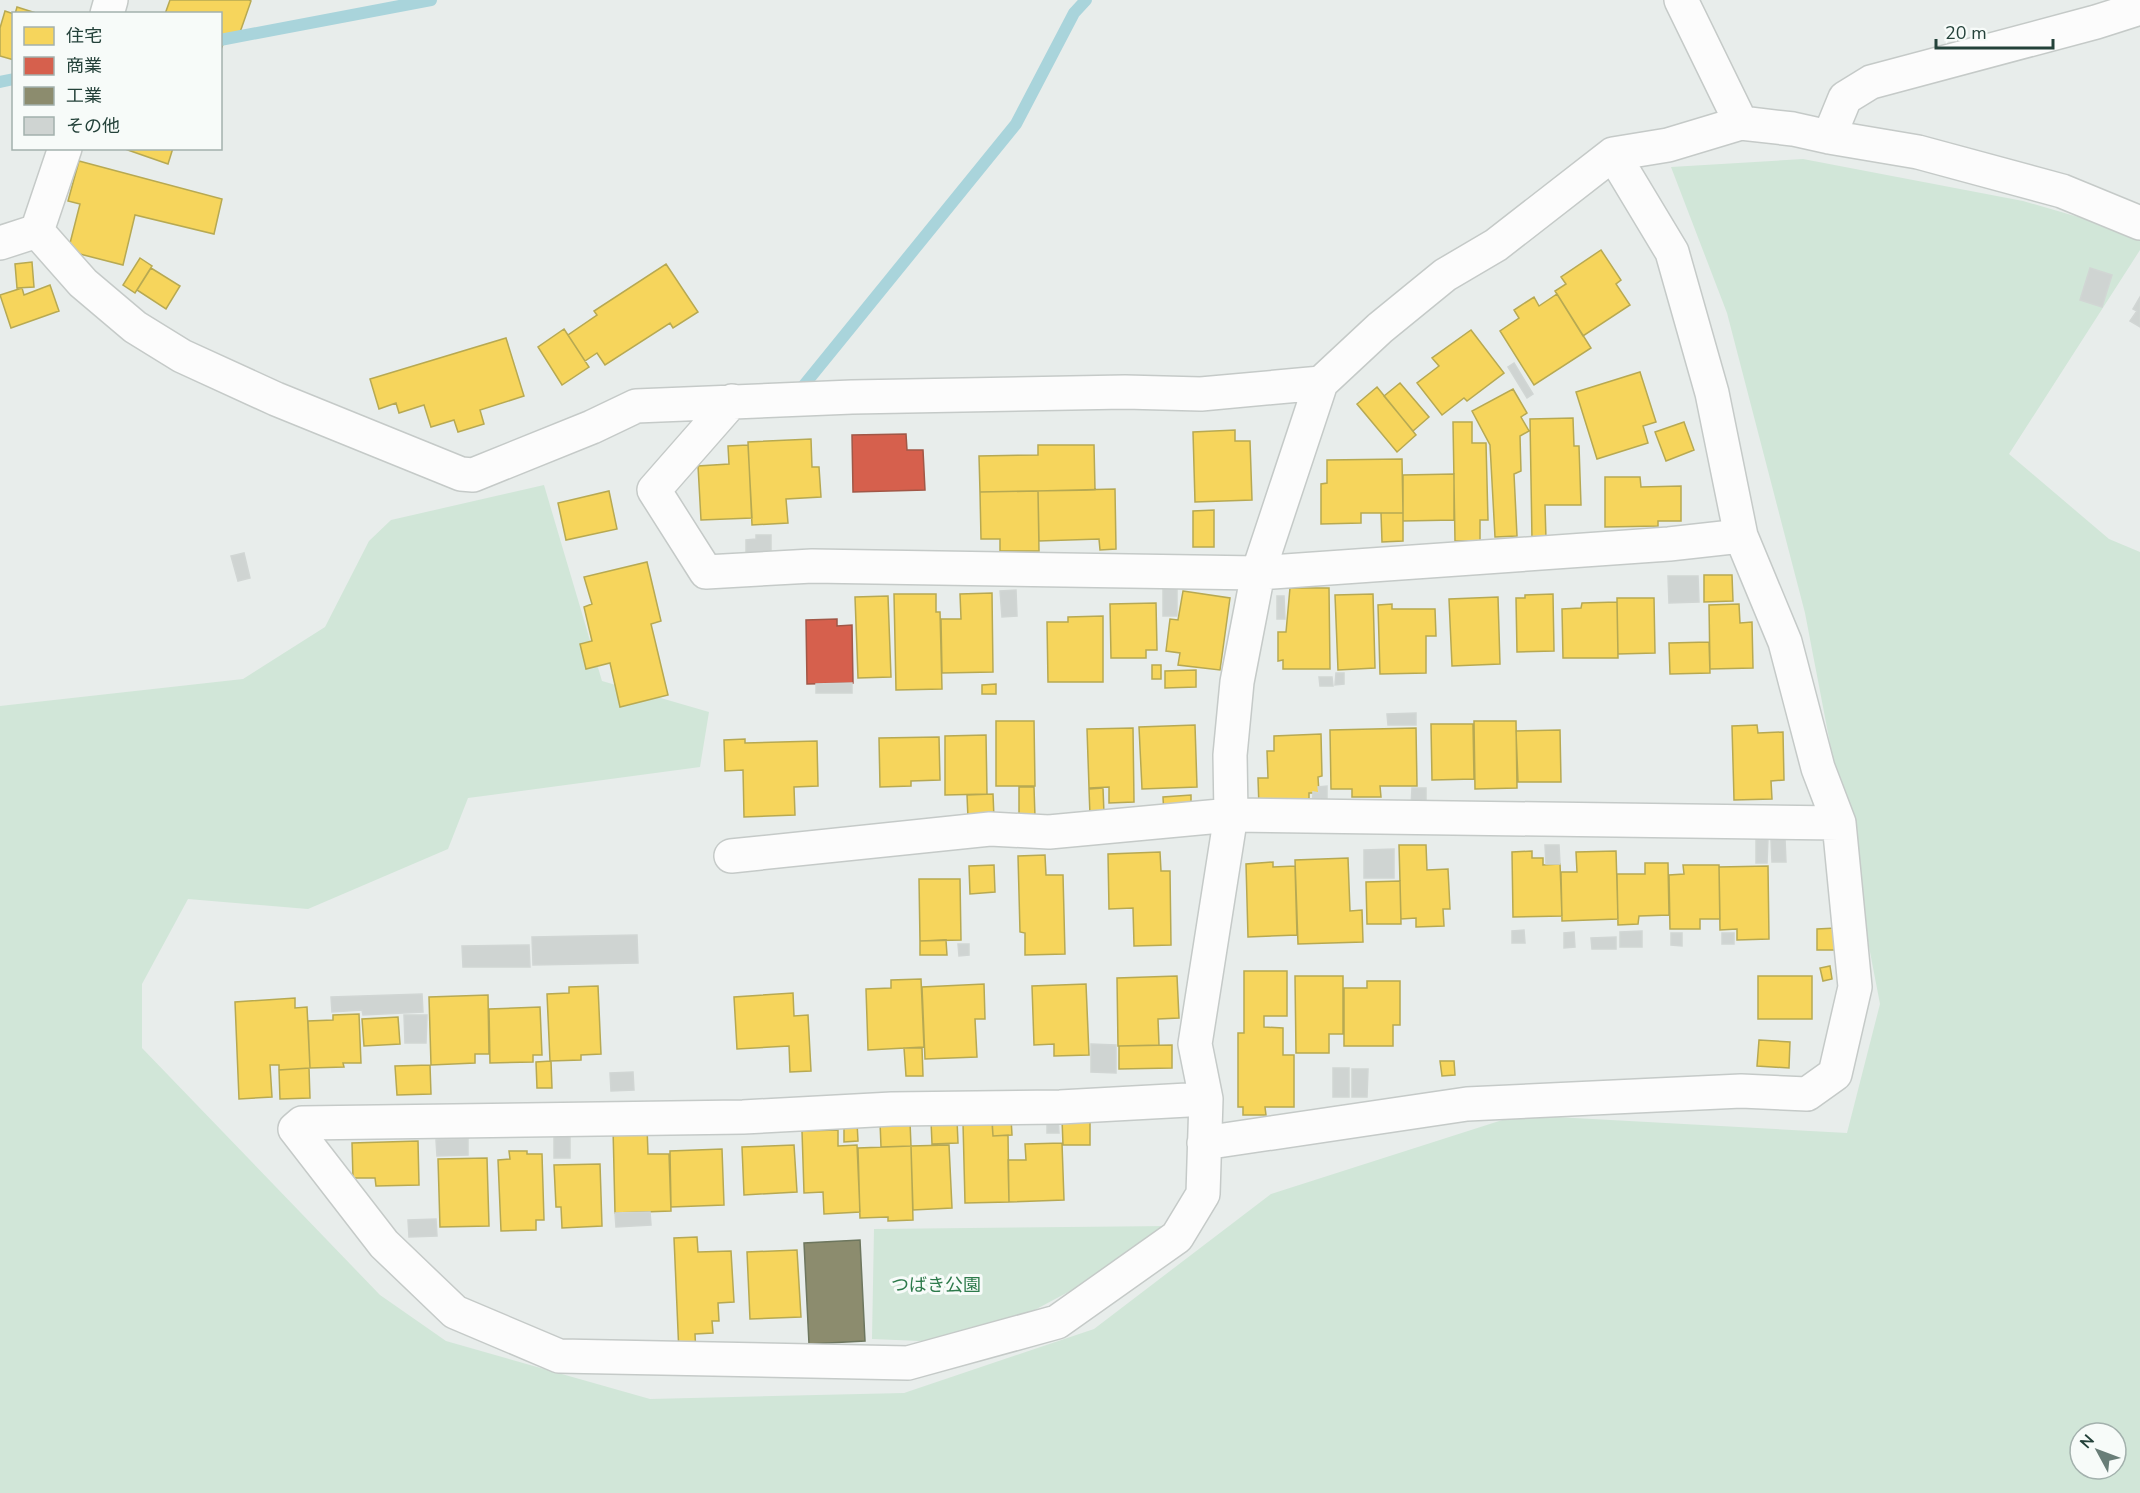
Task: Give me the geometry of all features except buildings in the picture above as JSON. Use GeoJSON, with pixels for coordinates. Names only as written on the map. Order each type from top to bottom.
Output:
{"type":"FeatureCollection","features":[{"type":"Feature","properties":{"kind":"street"},"geometry":{"type":"LineString","coordinates":[[1681,0],[1741,123]]}},
{"type":"Feature","properties":{"kind":"street"},"geometry":{"type":"LineString","coordinates":[[1829,137],[1845,98],[1871,82],[2096,22],[2140,8]]}},
{"type":"Feature","properties":{"kind":"street"},"geometry":{"type":"LineString","coordinates":[[1206,1099],[1060,1107],[892,1109],[743,1116],[302,1123],[295,1129],[384,1244],[455,1312],[559,1356],[908,1363],[1057,1322],[1177,1237],[1203,1194],[1206,1099],[1195,1044],[1231,815],[1230,755],[1238,682],[1258,573],[1321,383],[1380,328],[1445,275],[1496,245],[1613,154],[1668,145],[1741,123],[1792,129],[1918,152],[2062,191],[2140,223]]}},
{"type":"Feature","properties":{"kind":"street"},"geometry":{"type":"LineString","coordinates":[[36,231],[64,150]]}},
{"type":"Feature","properties":{"kind":"street"},"geometry":{"type":"LineString","coordinates":[[1204,1143],[1467,1104],[1741,1091],[1807,1094],[1835,1074],[1855,987],[1839,824],[1818,768],[1785,642],[1742,536],[1712,393],[1672,252],[1613,154]]}},
{"type":"Feature","properties":{"kind":"street"},"geometry":{"type":"LineString","coordinates":[[36,231],[83,283],[135,327],[182,356],[286,404],[461,474],[472,475],[592,427],[636,406],[876,396],[1201,394],[1321,383]]}},
{"type":"Feature","properties":{"kind":"street"},"geometry":{"type":"LineString","coordinates":[[0,243],[36,231]]}},
{"type":"Feature","properties":{"kind":"street"},"geometry":{"type":"LineString","coordinates":[[732,401],[654,490],[706,572],[812,566],[1258,573],[1669,544],[1742,536]]}},
{"type":"Feature","properties":{"kind":"street"},"geometry":{"type":"LineString","coordinates":[[731,856],[990,829],[1049,832],[1231,815],[1839,824]]}},
{"type":"Feature","properties":{"kind":"green space"},"geometry":{"type":"Polygon","coordinates":[[[1803,159],[2023,201],[2140,235],[2140,250],[2009,454],[2109,539],[2140,552],[2140,1493],[0,1493],[0,706],[243,679],[325,627],[369,541],[391,520],[544,485],[602,681],[709,712],[700,767],[468,798],[448,849],[308,909],[188,899],[142,984],[142,1048],[380,1295],[446,1341],[650,1399],[904,1393],[1094,1329],[1271,1194],[1518,1115],[1847,1133],[1880,1004],[1805,613],[1727,313],[1671,167],[1803,159]]]}},
{"type":"Feature","properties":{"kind":"green space","name":"つばき公園"},"geometry":{"type":"Polygon","coordinates":[[[1170,1226],[1143,1252],[1029,1313],[944,1342],[872,1339],[874,1229],[1170,1226]]]}},
{"type":"Feature","properties":{"kind":"waterway"},"geometry":{"type":"LineString","coordinates":[[222,40],[431,0]]}},
{"type":"Feature","properties":{"kind":"waterway"},"geometry":{"type":"LineString","coordinates":[[796,395],[1016,124],[1074,13],[1086,0]]}},
{"type":"Feature","properties":{"kind":"waterway"},"geometry":{"type":"LineString","coordinates":[[0,82],[12,79]]}}]}
